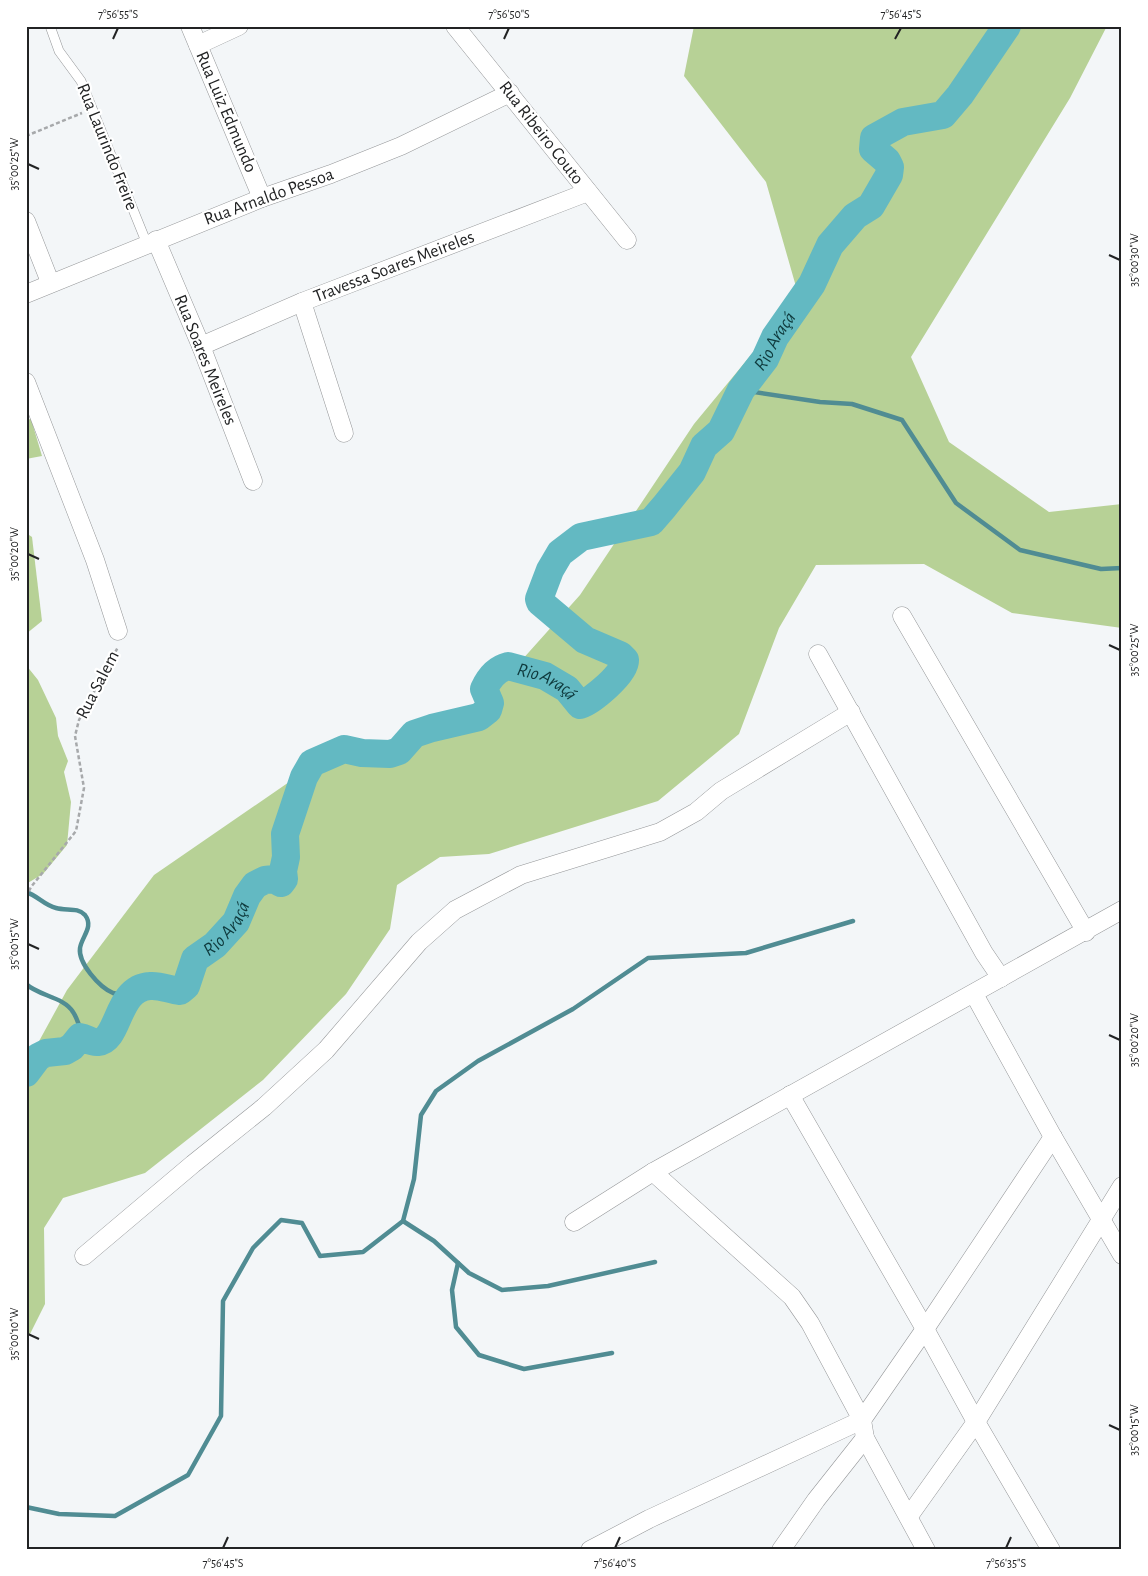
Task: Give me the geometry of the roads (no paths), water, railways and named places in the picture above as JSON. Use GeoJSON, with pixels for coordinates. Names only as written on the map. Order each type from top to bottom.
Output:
{"type":"FeatureCollection","features":[{"type":"Feature","properties":{"kind":"street","name":"Rua Luiz Edmundo"},"geometry":{"type":"LineString","coordinates":[[190,26],[262,198]]}},
{"type":"Feature","properties":{"kind":"street"},"geometry":{"type":"LineString","coordinates":[[198,45],[239,26]]}},
{"type":"Feature","properties":{"kind":"street","name":"Rua Ribeiro Couto"},"geometry":{"type":"LineString","coordinates":[[456,26],[627,240]]}},
{"type":"Feature","properties":{"kind":"street","name":"Rua Arnaldo Pessoa"},"geometry":{"type":"LineString","coordinates":[[26,294],[50,282],[262,198],[331,174],[401,146],[510,93]]}},
{"type":"Feature","properties":{"kind":"street","name":"Travessa Soares Meireles"},"geometry":{"type":"LineString","coordinates":[[201,346],[302,302],[588,192]]}},
{"type":"Feature","properties":{"kind":"street"},"geometry":{"type":"LineString","coordinates":[[26,221],[50,282]]}},
{"type":"Feature","properties":{"kind":"street","name":"Rua Soares Meireles"},"geometry":{"type":"LineString","coordinates":[[151,242],[201,346],[253,481]]}},
{"type":"Feature","properties":{"kind":"street"},"geometry":{"type":"LineString","coordinates":[[302,302],[344,433]]}},
{"type":"Feature","properties":{"kind":"street","name":"Rua Salem"},"geometry":{"type":"LineString","coordinates":[[26,382],[95,560],[118,631]]}},
{"type":"Feature","properties":{"kind":"street"},"geometry":{"type":"LineString","coordinates":[[902,616],[1086,932]]}},
{"type":"Feature","properties":{"kind":"street"},"geometry":{"type":"LineString","coordinates":[[818,654],[1000,978]]}},
{"type":"Feature","properties":{"kind":"street"},"geometry":{"type":"LineString","coordinates":[[84,1256],[264,1107],[326,1050],[419,942],[455,910],[521,875],[660,832],[696,812],[721,791],[851,712]]}},
{"type":"Feature","properties":{"kind":"street"},"geometry":{"type":"LineString","coordinates":[[574,1222],[653,1172],[1086,932],[1122,910]]}},
{"type":"Feature","properties":{"kind":"street"},"geometry":{"type":"LineString","coordinates":[[974,994],[1052,1138],[1122,1255]]}},
{"type":"Feature","properties":{"kind":"street"},"geometry":{"type":"LineString","coordinates":[[790,1095],[1051,1550]]}},
{"type":"Feature","properties":{"kind":"street"},"geometry":{"type":"LineString","coordinates":[[590,1550],[649,1519],[862,1420],[1052,1138]]}},
{"type":"Feature","properties":{"kind":"street"},"geometry":{"type":"LineString","coordinates":[[653,1172],[792,1297],[810,1323],[862,1420],[866,1438],[926,1550]]}},
{"type":"Feature","properties":{"kind":"street"},"geometry":{"type":"LineString","coordinates":[[909,1516],[976,1422],[1122,1186]]}},
{"type":"Feature","properties":{"kind":"street"},"geometry":{"type":"LineString","coordinates":[[781,1550],[821,1492],[866,1438]]}},
{"type":"Feature","properties":{"kind":"lane","name":"Rua Laurindo Freire"},"geometry":{"type":"LineString","coordinates":[[50,26],[56,47],[81,81],[151,242]]}},
{"type":"Feature","properties":{"kind":"waterway","name":"Rio Araçá"},"geometry":{"type":"LineString","coordinates":[[26,1073],[38,1057],[46,1053],[65,1051],[72,1047],[80,1037],[96,1042],[105,1039],[111,1033],[124,1004],[139,989],[154,986],[180,991],[186,986],[195,959],[215,945],[236,922],[247,896],[255,885],[265,880],[274,879],[281,883],[284,879],[283,871],[286,857],[285,834],[304,777],[312,763],[344,749],[362,753],[390,754],[399,751],[414,734],[479,717],[488,710],[490,703],[484,689],[496,672],[504,667],[508,666],[545,676],[567,689],[580,705],[600,692],[614,679],[624,666],[625,660],[620,655],[585,640],[540,602],[539,599],[550,570],[560,553],[581,537],[651,522],[664,507],[692,472],[704,446],[721,431],[741,390],[765,359],[775,337],[812,284],[830,245],[855,216],[871,206],[889,175],[890,167],[887,161],[873,149],[874,138],[903,122],[943,115],[960,95],[1007,26]]}},
{"type":"Feature","properties":{"kind":"waterway"},"geometry":{"type":"LineString","coordinates":[[741,390],[820,402],[852,404],[902,420],[956,503],[1020,550],[1101,569],[1122,568]]}},
{"type":"Feature","properties":{"kind":"waterway"},"geometry":{"type":"LineString","coordinates":[[26,892],[52,907],[75,910],[85,915],[88,928],[80,948],[82,961],[90,974],[107,990],[118,994],[131,993]]}},
{"type":"Feature","properties":{"kind":"waterway"},"geometry":{"type":"LineString","coordinates":[[26,1507],[59,1514],[115,1516],[188,1475],[221,1416],[223,1301],[253,1248],[281,1220],[302,1223],[320,1256],[363,1252],[403,1221],[414,1179],[421,1115],[436,1091],[478,1061],[573,1009],[648,958],[746,953],[853,921]]}},
{"type":"Feature","properties":{"kind":"waterway"},"geometry":{"type":"LineString","coordinates":[[26,984],[69,1007],[76,1018],[83,1038]]}},
{"type":"Feature","properties":{"kind":"waterway"},"geometry":{"type":"LineString","coordinates":[[403,1221],[434,1241],[469,1273],[502,1290],[548,1286],[655,1262]]}},
{"type":"Feature","properties":{"kind":"waterway"},"geometry":{"type":"LineString","coordinates":[[458,1263],[452,1290],[456,1327],[479,1355],[524,1369],[612,1353]]}}]}
